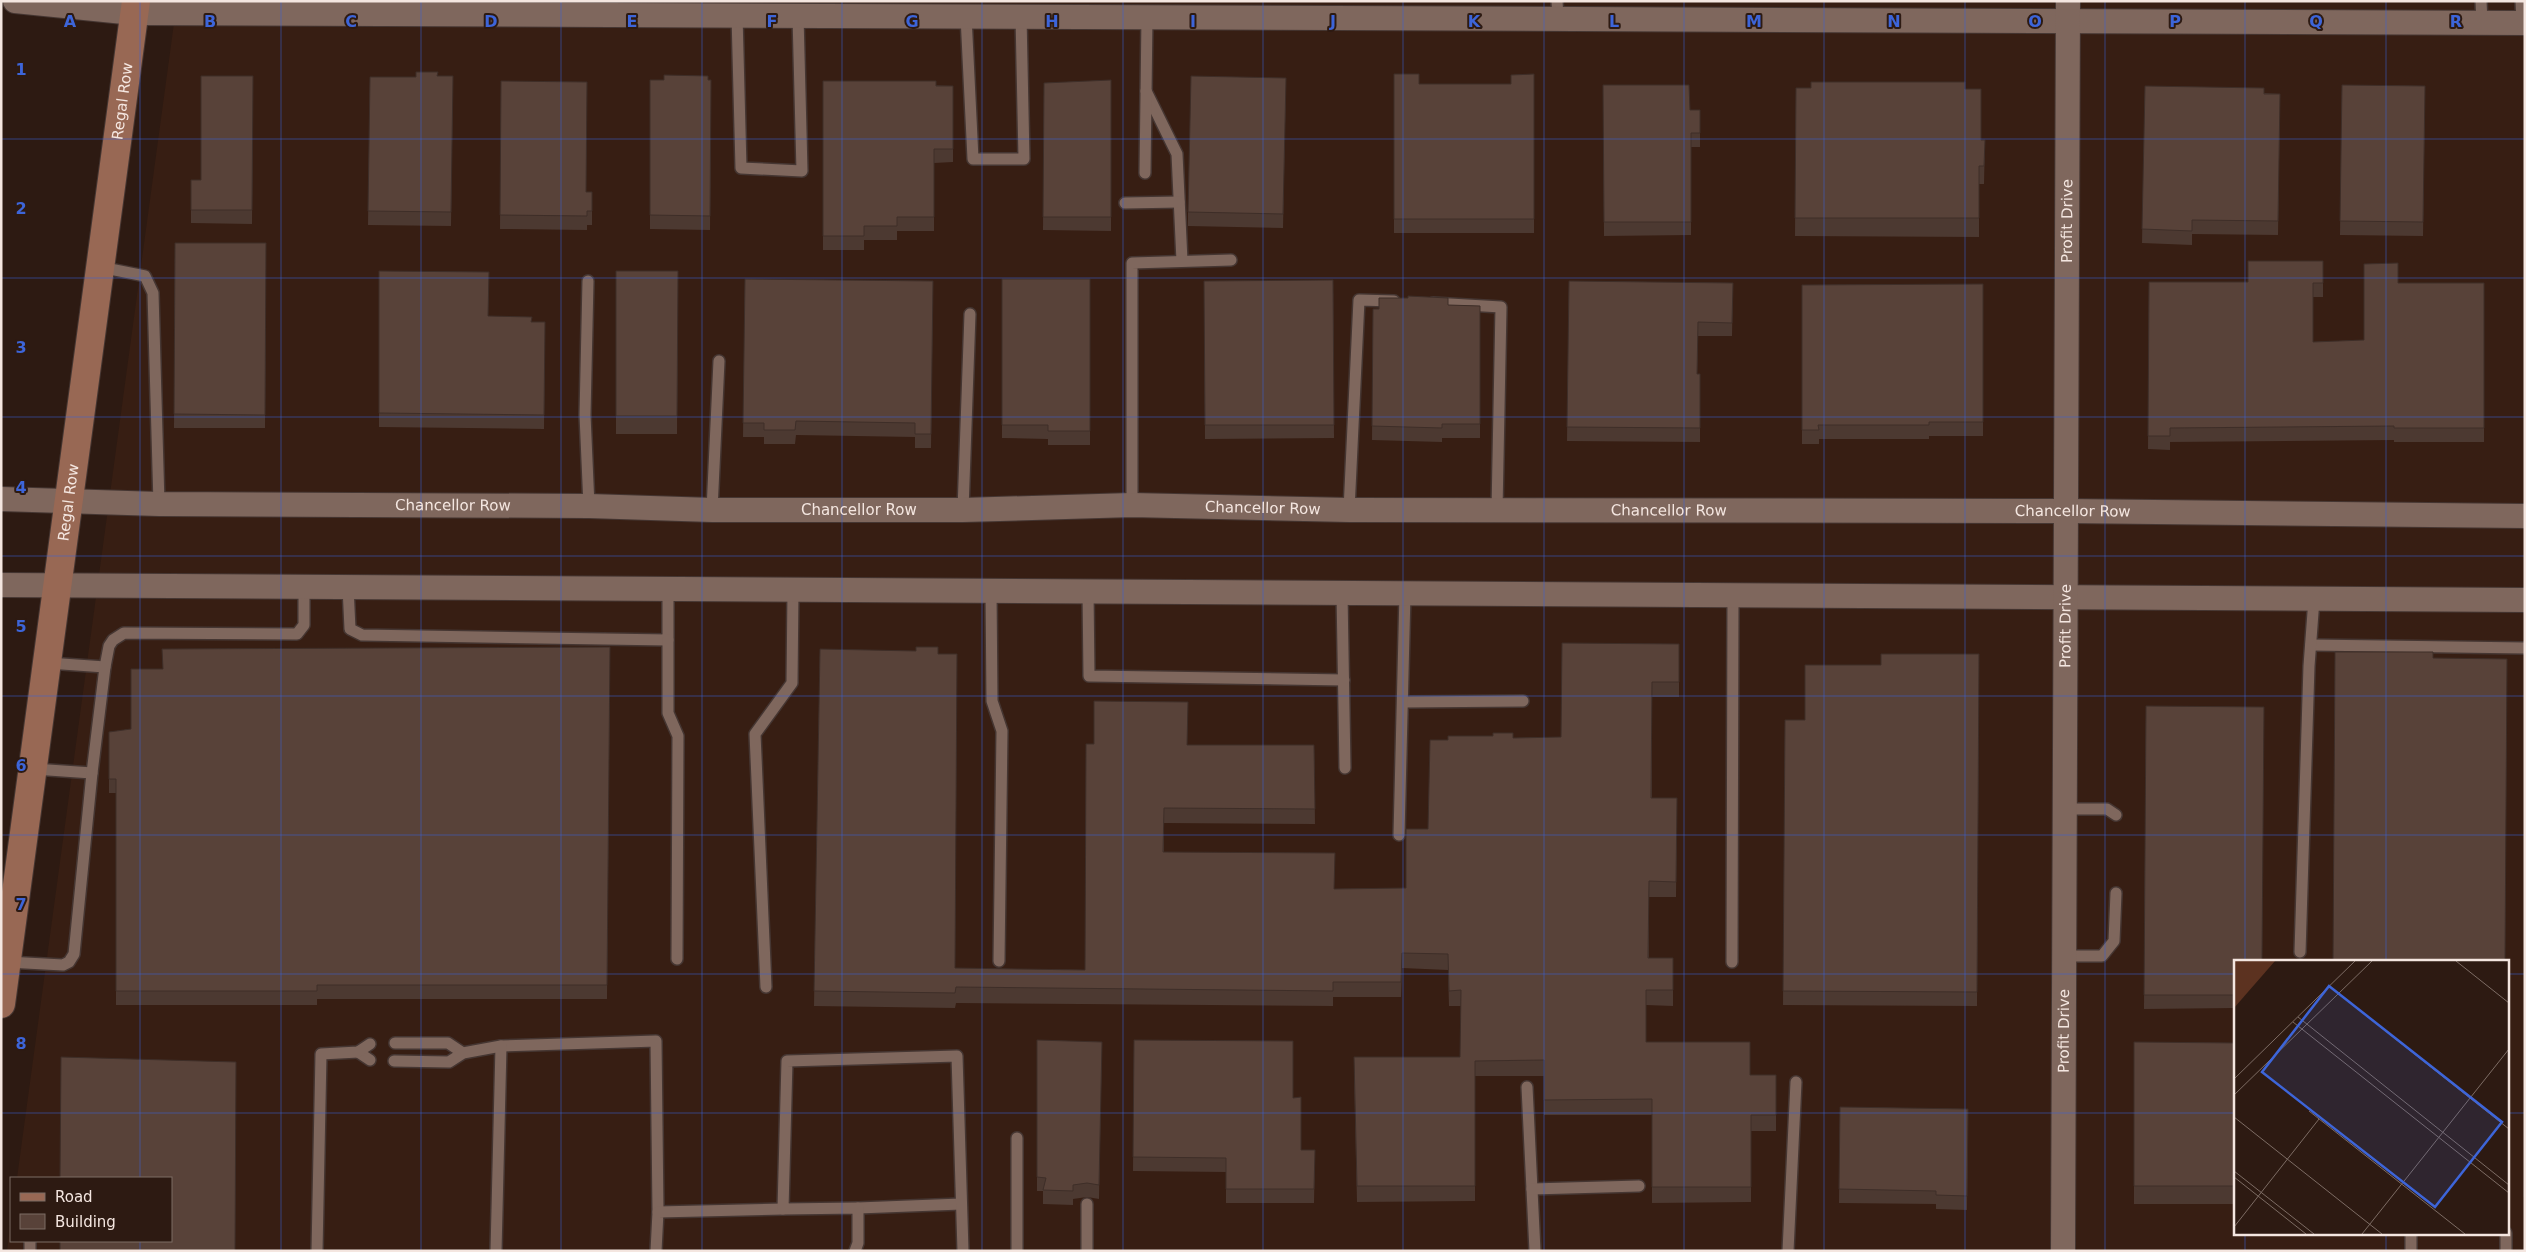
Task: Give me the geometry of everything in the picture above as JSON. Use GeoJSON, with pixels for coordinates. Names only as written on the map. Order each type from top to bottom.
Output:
{"type":"FeatureCollection","features":[{"type":"Feature","properties":{"kind":"main road","name":"Regal Row"},"geometry":{"type":"LineString","coordinates":[[1,1004],[59,586],[68,501],[135,7]]}},
{"type":"Feature","properties":{"kind":"street"},"geometry":{"type":"LineString","coordinates":[[15,1],[135,7],[798,16],[829,8],[966,16],[1147,17],[1557,10],[2481,12],[2522,16]]}},
{"type":"Feature","properties":{"kind":"street","name":"Profit Drive"},"geometry":{"type":"LineString","coordinates":[[2063,1251],[2066,956],[2065,599],[2067,511],[2068,11]]}},
{"type":"Feature","properties":{"kind":"street","name":"Chancellor Row"},"geometry":{"type":"LineString","coordinates":[[1,499],[158,504],[589,506],[712,510],[962,510],[1132,505],[1349,510],[2067,511],[2525,516]]}},
{"type":"Feature","properties":{"kind":"street"},"geometry":{"type":"LineString","coordinates":[[1,585],[668,588],[793,591],[991,590],[1734,594],[2065,599],[2525,600]]}},
{"type":"Feature","properties":{"kind":"lane"},"geometry":{"type":"LineString","coordinates":[[737,15],[741,168],[802,171],[798,16]]}},
{"type":"Feature","properties":{"kind":"lane"},"geometry":{"type":"LineString","coordinates":[[966,16],[973,159],[1024,159],[1021,16]]}},
{"type":"Feature","properties":{"kind":"lane"},"geometry":{"type":"LineString","coordinates":[[1145,173],[1147,17]]}},
{"type":"Feature","properties":{"kind":"lane"},"geometry":{"type":"LineString","coordinates":[[1146,90],[1177,154],[1182,261]]}},
{"type":"Feature","properties":{"kind":"lane"},"geometry":{"type":"LineString","coordinates":[[1125,204],[1179,202]]}},
{"type":"Feature","properties":{"kind":"lane"},"geometry":{"type":"LineString","coordinates":[[1132,505],[1132,263],[1231,260]]}},
{"type":"Feature","properties":{"kind":"lane"},"geometry":{"type":"LineString","coordinates":[[100,267],[146,276],[153,293],[158,504]]}},
{"type":"Feature","properties":{"kind":"lane"},"geometry":{"type":"LineString","coordinates":[[588,281],[585,415],[589,506]]}},
{"type":"Feature","properties":{"kind":"lane"},"geometry":{"type":"LineString","coordinates":[[1349,510],[1359,300],[1406,302]]}},
{"type":"Feature","properties":{"kind":"lane"},"geometry":{"type":"LineString","coordinates":[[1425,303],[1501,307],[1497,510]]}},
{"type":"Feature","properties":{"kind":"lane"},"geometry":{"type":"LineString","coordinates":[[962,510],[970,314]]}},
{"type":"Feature","properties":{"kind":"lane"},"geometry":{"type":"LineString","coordinates":[[712,510],[720,361]]}},
{"type":"Feature","properties":{"kind":"lane"},"geometry":{"type":"LineString","coordinates":[[7,962],[63,965],[69,962],[74,954],[105,667],[109,646],[113,640],[124,633],[297,634],[304,625],[304,586]]}},
{"type":"Feature","properties":{"kind":"lane"},"geometry":{"type":"LineString","coordinates":[[348,587],[350,629],[362,635],[668,640]]}},
{"type":"Feature","properties":{"kind":"lane"},"geometry":{"type":"LineString","coordinates":[[668,588],[668,713],[678,736],[677,958]]}},
{"type":"Feature","properties":{"kind":"lane"},"geometry":{"type":"LineString","coordinates":[[991,590],[992,701],[1002,731],[999,961]]}},
{"type":"Feature","properties":{"kind":"lane"},"geometry":{"type":"LineString","coordinates":[[766,987],[755,734],[792,683],[793,591]]}},
{"type":"Feature","properties":{"kind":"lane"},"geometry":{"type":"LineString","coordinates":[[1088,591],[1089,676],[1344,680]]}},
{"type":"Feature","properties":{"kind":"lane"},"geometry":{"type":"LineString","coordinates":[[1342,593],[1344,768]]}},
{"type":"Feature","properties":{"kind":"lane"},"geometry":{"type":"LineString","coordinates":[[1399,835],[1405,593]]}},
{"type":"Feature","properties":{"kind":"lane"},"geometry":{"type":"LineString","coordinates":[[1732,962],[1734,594]]}},
{"type":"Feature","properties":{"kind":"lane"},"geometry":{"type":"LineString","coordinates":[[2300,952],[2314,599]]}},
{"type":"Feature","properties":{"kind":"lane"},"geometry":{"type":"LineString","coordinates":[[2311,645],[2525,648]]}},
{"type":"Feature","properties":{"kind":"lane"},"geometry":{"type":"LineString","coordinates":[[48,664],[105,667]]}},
{"type":"Feature","properties":{"kind":"lane"},"geometry":{"type":"LineString","coordinates":[[1403,702],[1523,701]]}},
{"type":"Feature","properties":{"kind":"lane"},"geometry":{"type":"LineString","coordinates":[[34,769],[92,774]]}},
{"type":"Feature","properties":{"kind":"lane"},"geometry":{"type":"LineString","coordinates":[[2066,809],[2107,809],[2116,815]]}},
{"type":"Feature","properties":{"kind":"lane"},"geometry":{"type":"LineString","coordinates":[[2066,956],[2102,956],[2114,941],[2116,893]]}},
{"type":"Feature","properties":{"kind":"lane"},"geometry":{"type":"LineString","coordinates":[[394,1061],[449,1062],[463,1052],[501,1046],[656,1041],[658,1212],[656,1251]]}},
{"type":"Feature","properties":{"kind":"lane"},"geometry":{"type":"LineString","coordinates":[[395,1043],[448,1043],[463,1052]]}},
{"type":"Feature","properties":{"kind":"lane"},"geometry":{"type":"LineString","coordinates":[[317,1251],[321,1054],[358,1052],[370,1044]]}},
{"type":"Feature","properties":{"kind":"lane"},"geometry":{"type":"LineString","coordinates":[[496,1251],[501,1046]]}},
{"type":"Feature","properties":{"kind":"lane"},"geometry":{"type":"LineString","coordinates":[[358,1052],[370,1060]]}},
{"type":"Feature","properties":{"kind":"lane"},"geometry":{"type":"LineString","coordinates":[[783,1209],[787,1061],[957,1056],[963,1251]]}},
{"type":"Feature","properties":{"kind":"lane"},"geometry":{"type":"LineString","coordinates":[[1788,1251],[1796,1082]]}},
{"type":"Feature","properties":{"kind":"lane"},"geometry":{"type":"LineString","coordinates":[[1527,1087],[1534,1251]]}},
{"type":"Feature","properties":{"kind":"lane"},"geometry":{"type":"LineString","coordinates":[[1017,1138],[1017,1251]]}},
{"type":"Feature","properties":{"kind":"lane"},"geometry":{"type":"LineString","coordinates":[[1532,1189],[1639,1186]]}},
{"type":"Feature","properties":{"kind":"lane"},"geometry":{"type":"LineString","coordinates":[[658,1212],[961,1204]]}},
{"type":"Feature","properties":{"kind":"lane"},"geometry":{"type":"LineString","coordinates":[[1087,1204],[1087,1251]]}},
{"type":"Feature","properties":{"kind":"lane"},"geometry":{"type":"LineString","coordinates":[[855,1251],[858,1243],[858,1208]]}},
{"type":"Feature","properties":{"kind":"lane"},"geometry":{"type":"LineString","coordinates":[[2411,1234],[2411,1251]]}},
{"type":"Feature","properties":{"kind":"lane"},"geometry":{"type":"LineString","coordinates":[[2506,1234],[2506,1251]]}},
{"type":"Feature","properties":{"kind":"shaded area"},"geometry":{"type":"Polygon","coordinates":[[[177,1],[2525,1],[2525,1251],[7,1251],[10,1226],[10,1242],[172,1242],[172,1177],[17,1177],[177,1]]]}},
{"type":"Feature","properties":{"kind":"building"},"geometry":{"type":"Polygon","coordinates":[[[416,72],[438,72],[437,76],[453,76],[451,212],[368,211],[370,77],[416,77],[416,72]]]}},
{"type":"Feature","properties":{"kind":"building"},"geometry":{"type":"Polygon","coordinates":[[[1394,74],[1419,74],[1419,84],[1511,84],[1511,75],[1534,74],[1534,219],[1394,219],[1394,74]]]}},
{"type":"Feature","properties":{"kind":"building"},"geometry":{"type":"Polygon","coordinates":[[[664,75],[708,76],[708,80],[711,80],[710,216],[650,215],[650,80],[664,80],[664,75]]]}},
{"type":"Feature","properties":{"kind":"building"},"geometry":{"type":"Polygon","coordinates":[[[201,76],[253,76],[252,210],[191,210],[191,180],[201,180],[201,76]]]}},
{"type":"Feature","properties":{"kind":"building"},"geometry":{"type":"Polygon","coordinates":[[[1191,76],[1286,78],[1283,214],[1188,212],[1191,76]]]}},
{"type":"Feature","properties":{"kind":"building"},"geometry":{"type":"Polygon","coordinates":[[[1111,80],[1111,217],[1043,217],[1044,83],[1111,80]]]}},
{"type":"Feature","properties":{"kind":"building"},"geometry":{"type":"Polygon","coordinates":[[[501,81],[587,82],[586,192],[592,192],[592,211],[587,211],[587,216],[500,215],[501,81]]]}},
{"type":"Feature","properties":{"kind":"building"},"geometry":{"type":"Polygon","coordinates":[[[823,81],[936,81],[936,86],[953,86],[953,149],[934,149],[934,217],[897,217],[897,226],[864,226],[864,236],[823,236],[823,81]]]}},
{"type":"Feature","properties":{"kind":"building"},"geometry":{"type":"Polygon","coordinates":[[[1811,82],[1965,82],[1965,89],[1981,89],[1981,140],[1985,140],[1984,166],[1979,166],[1979,218],[1795,218],[1796,88],[1811,88],[1811,82]]]}},
{"type":"Feature","properties":{"kind":"building"},"geometry":{"type":"Polygon","coordinates":[[[1603,85],[1689,85],[1690,110],[1700,110],[1700,133],[1691,133],[1691,222],[1604,222],[1603,85]]]}},
{"type":"Feature","properties":{"kind":"building"},"geometry":{"type":"Polygon","coordinates":[[[2342,85],[2425,86],[2423,222],[2340,221],[2342,85]]]}},
{"type":"Feature","properties":{"kind":"building"},"geometry":{"type":"Polygon","coordinates":[[[2145,86],[2264,88],[2264,94],[2280,94],[2278,221],[2192,220],[2192,231],[2142,229],[2145,86]]]}},
{"type":"Feature","properties":{"kind":"building"},"geometry":{"type":"Polygon","coordinates":[[[175,243],[266,243],[265,415],[174,414],[175,243]]]}},
{"type":"Feature","properties":{"kind":"building"},"geometry":{"type":"Polygon","coordinates":[[[2248,261],[2323,261],[2323,283],[2313,283],[2313,342],[2364,340],[2364,264],[2398,263],[2398,283],[2484,283],[2484,428],[2394,428],[2394,426],[2170,428],[2170,436],[2148,436],[2149,282],[2248,282],[2248,261]]]}},
{"type":"Feature","properties":{"kind":"building"},"geometry":{"type":"Polygon","coordinates":[[[379,271],[489,272],[488,316],[532,317],[531,322],[545,322],[544,415],[379,413],[379,271]]]}},
{"type":"Feature","properties":{"kind":"building"},"geometry":{"type":"Polygon","coordinates":[[[616,271],[678,271],[677,416],[616,416],[616,271]]]}},
{"type":"Feature","properties":{"kind":"building"},"geometry":{"type":"Polygon","coordinates":[[[745,279],[933,281],[931,434],[915,434],[915,423],[796,421],[795,430],[764,430],[764,423],[743,423],[745,279]]]}},
{"type":"Feature","properties":{"kind":"building"},"geometry":{"type":"Polygon","coordinates":[[[1002,279],[1090,279],[1090,431],[1048,431],[1048,425],[1002,425],[1002,279]]]}},
{"type":"Feature","properties":{"kind":"building"},"geometry":{"type":"Polygon","coordinates":[[[1333,280],[1334,425],[1205,425],[1204,281],[1333,280]]]}},
{"type":"Feature","properties":{"kind":"building"},"geometry":{"type":"Polygon","coordinates":[[[1569,281],[1733,283],[1732,323],[1698,322],[1697,374],[1700,374],[1700,428],[1567,427],[1569,281]]]}},
{"type":"Feature","properties":{"kind":"building"},"geometry":{"type":"Polygon","coordinates":[[[1983,284],[1983,422],[1929,422],[1929,425],[1818,425],[1819,430],[1802,430],[1802,285],[1983,284]]]}},
{"type":"Feature","properties":{"kind":"building"},"geometry":{"type":"Polygon","coordinates":[[[1408,296],[1448,298],[1448,305],[1480,306],[1480,424],[1442,424],[1442,428],[1372,426],[1373,309],[1379,309],[1379,298],[1408,298],[1408,296]]]}},
{"type":"Feature","properties":{"kind":"building"},"geometry":{"type":"Polygon","coordinates":[[[1562,643],[1679,644],[1679,682],[1652,682],[1651,798],[1677,798],[1676,882],[1649,881],[1648,958],[1673,958],[1673,990],[1646,990],[1646,1042],[1750,1042],[1750,1075],[1776,1075],[1776,1115],[1751,1115],[1751,1187],[1652,1187],[1652,1099],[1544,1100],[1544,1060],[1475,1061],[1475,1186],[1357,1186],[1354,1057],[1460,1057],[1461,990],[1449,991],[1448,954],[1402,953],[1401,982],[1333,982],[1333,991],[956,987],[955,993],[814,991],[820,649],[916,651],[916,647],[938,647],[938,654],[957,654],[955,968],[1085,970],[1086,744],[1094,744],[1094,701],[1188,702],[1187,745],[1314,745],[1315,809],[1164,808],[1163,852],[1335,853],[1334,889],[1406,888],[1406,829],[1428,829],[1430,740],[1448,740],[1448,736],[1493,736],[1493,733],[1513,733],[1513,738],[1561,737],[1562,643]]]}},
{"type":"Feature","properties":{"kind":"building"},"geometry":{"type":"Polygon","coordinates":[[[610,647],[607,985],[317,985],[317,991],[116,991],[116,779],[109,779],[109,732],[131,729],[131,669],[163,669],[162,649],[610,647]]]}},
{"type":"Feature","properties":{"kind":"building"},"geometry":{"type":"Polygon","coordinates":[[[2335,652],[2433,652],[2433,658],[2507,659],[2505,960],[2333,960],[2335,652]]]}},
{"type":"Feature","properties":{"kind":"building"},"geometry":{"type":"Polygon","coordinates":[[[1881,654],[1979,654],[1977,992],[1783,991],[1785,720],[1805,720],[1805,665],[1881,665],[1881,654]]]}},
{"type":"Feature","properties":{"kind":"building"},"geometry":{"type":"Polygon","coordinates":[[[2146,706],[2264,707],[2262,960],[2234,960],[2234,995],[2144,995],[2146,706]]]}},
{"type":"Feature","properties":{"kind":"building"},"geometry":{"type":"Polygon","coordinates":[[[1037,1040],[1102,1042],[1099,1185],[1087,1183],[1073,1185],[1073,1191],[1043,1190],[1046,1178],[1037,1177],[1037,1040]]]}},
{"type":"Feature","properties":{"kind":"building"},"geometry":{"type":"Polygon","coordinates":[[[1134,1040],[1293,1041],[1293,1098],[1301,1097],[1301,1150],[1315,1150],[1314,1189],[1226,1189],[1226,1158],[1133,1157],[1134,1040]]]}},
{"type":"Feature","properties":{"kind":"building"},"geometry":{"type":"Polygon","coordinates":[[[2134,1042],[2234,1043],[2234,1186],[2134,1186],[2134,1042]]]}},
{"type":"Feature","properties":{"kind":"building"},"geometry":{"type":"Polygon","coordinates":[[[61,1057],[236,1062],[235,1251],[60,1251],[60,1242],[172,1242],[172,1177],[60,1177],[61,1057]]]}},
{"type":"Feature","properties":{"kind":"building"},"geometry":{"type":"Polygon","coordinates":[[[1840,1107],[1968,1109],[1967,1196],[1936,1195],[1936,1191],[1839,1189],[1840,1107]]]}},
{"type":"Feature","properties":{"kind":"building"},"geometry":{"type":"Polygon","coordinates":[[[2525,1151],[2525,1197],[2524,1197],[2525,1151]]]}}]}
